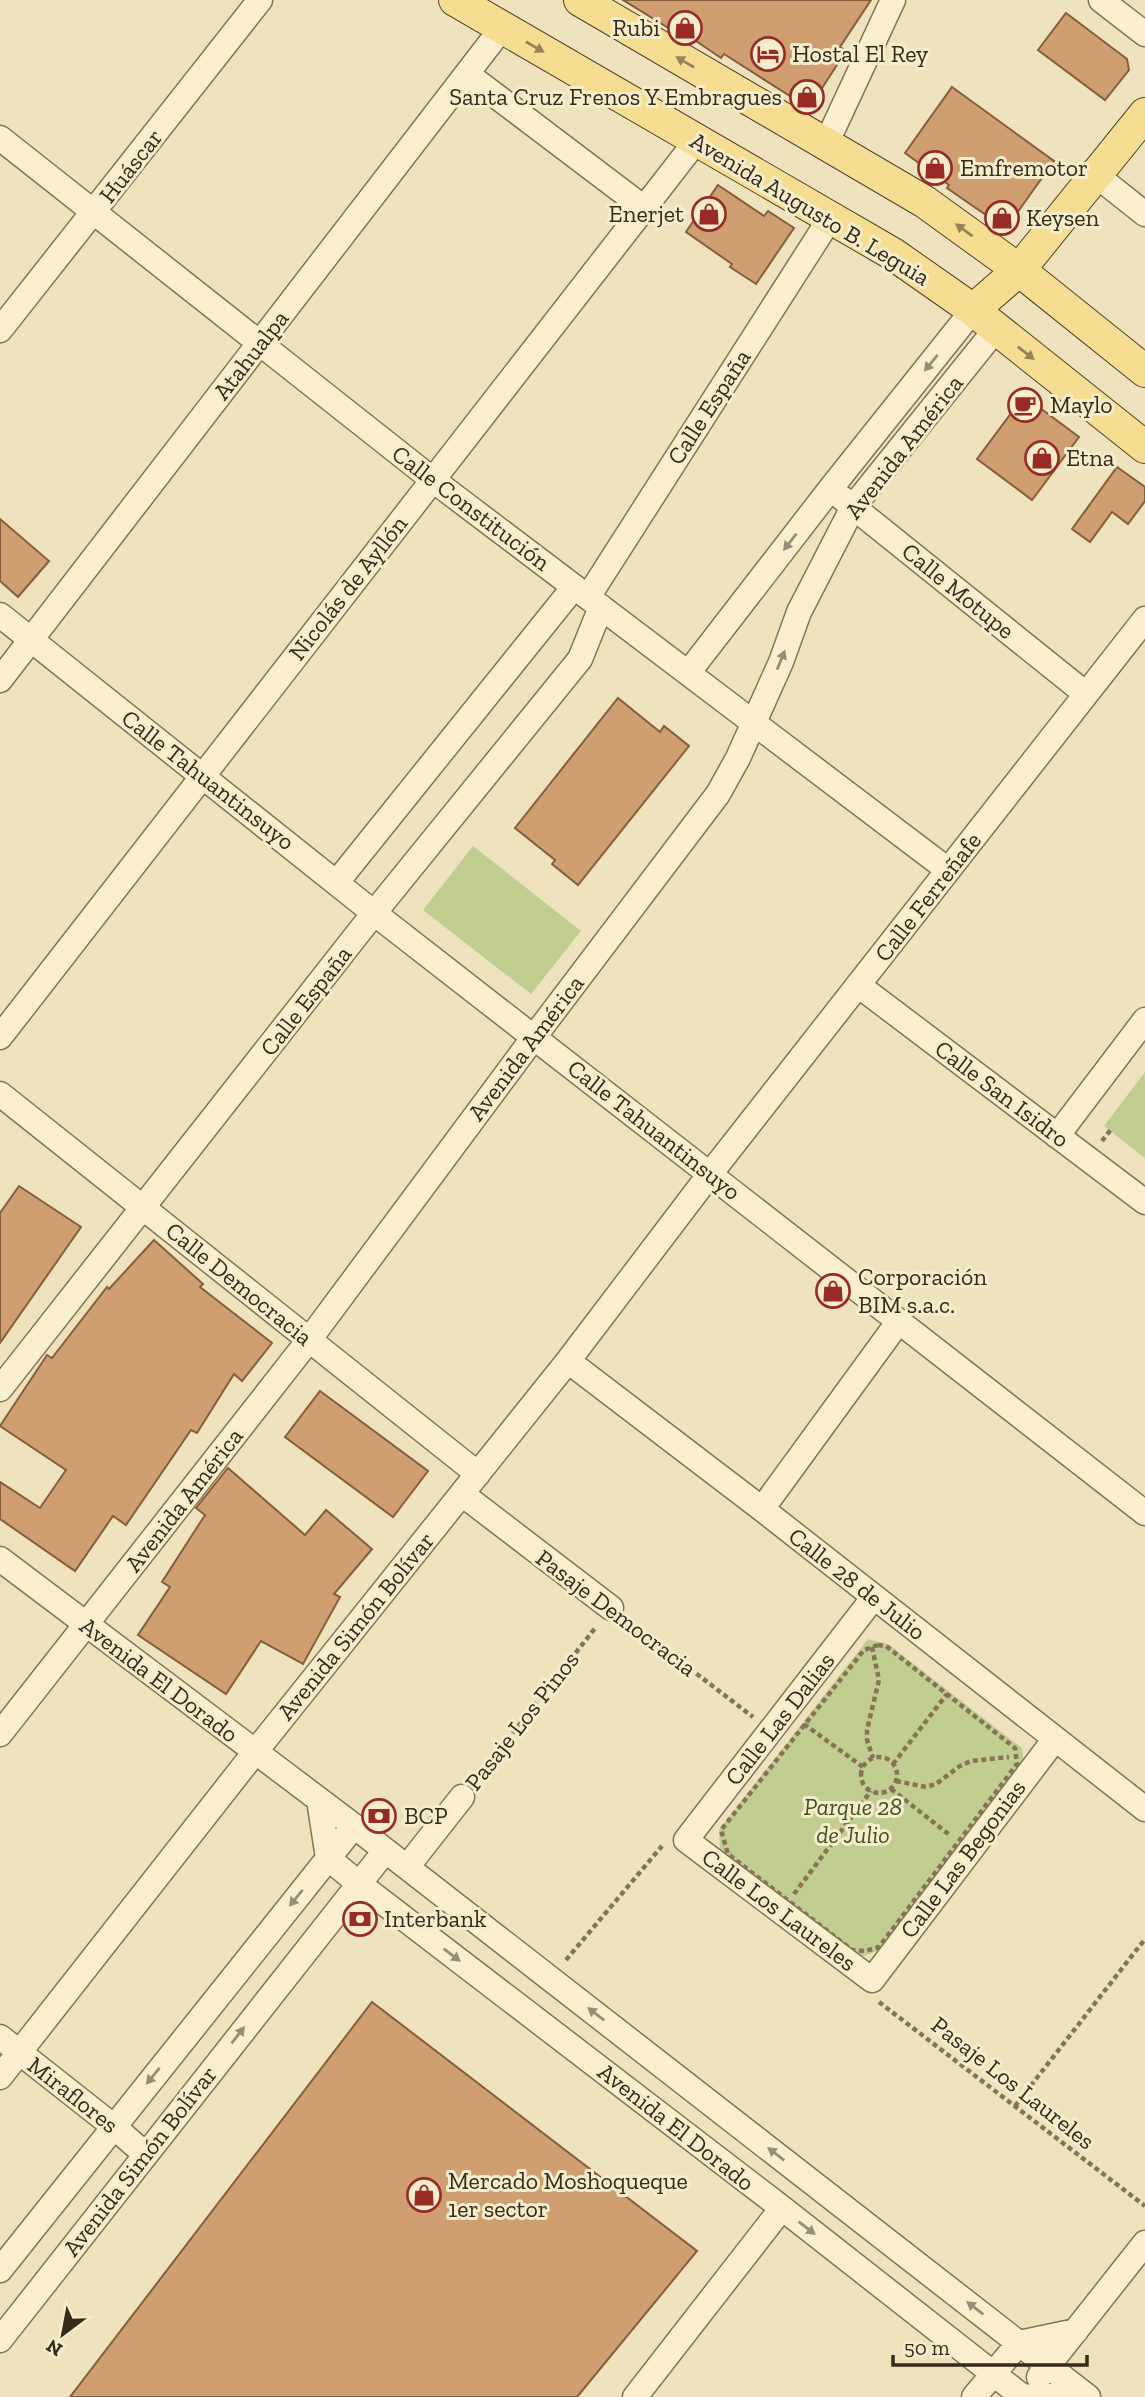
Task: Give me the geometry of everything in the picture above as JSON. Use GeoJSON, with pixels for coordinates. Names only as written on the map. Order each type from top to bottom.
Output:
{"type":"FeatureCollection","features":[{"type":"Feature","properties":{"kind":"main road","name":"Avenida Augusto B. Leguia"},"geometry":{"type":"LineString","coordinates":[[455,0],[893,254],[985,319],[1145,447]]}},
{"type":"Feature","properties":{"kind":"main road"},"geometry":{"type":"LineString","coordinates":[[580,0],[925,202],[1019,270],[1145,371]]}},
{"type":"Feature","properties":{"kind":"main road"},"geometry":{"type":"LineString","coordinates":[[985,319],[1019,270],[1145,114]]}},
{"type":"Feature","properties":{"kind":"street","name":"Huáscar"},"geometry":{"type":"LineString","coordinates":[[0,330],[260,0]]}},
{"type":"Feature","properties":{"kind":"street"},"geometry":{"type":"LineString","coordinates":[[826,144],[893,0]]}},
{"type":"Feature","properties":{"kind":"street"},"geometry":{"type":"LineString","coordinates":[[1101,0],[1145,34]]}},
{"type":"Feature","properties":{"kind":"street","name":"Atahualpa"},"geometry":{"type":"LineString","coordinates":[[0,680],[502,28]]}},
{"type":"Feature","properties":{"kind":"street"},"geometry":{"type":"LineString","coordinates":[[467,74],[644,208]]}},
{"type":"Feature","properties":{"kind":"street","name":"Calle Constitución"},"geometry":{"type":"LineString","coordinates":[[0,138],[433,481],[948,870]]}},
{"type":"Feature","properties":{"kind":"street","name":"Nicolás de Ayllón"},"geometry":{"type":"LineString","coordinates":[[0,1037],[697,140]]}},
{"type":"Feature","properties":{"kind":"street"},"geometry":{"type":"LineString","coordinates":[[1097,176],[1145,214]]}},
{"type":"Feature","properties":{"kind":"street","name":"Calle España"},"geometry":{"type":"LineString","coordinates":[[337,882],[587,597],[831,217]]}},
{"type":"Feature","properties":{"kind":"street","name":"Avenida América"},"geometry":{"type":"LineString","coordinates":[[688,673],[831,488],[985,319]]}},
{"type":"Feature","properties":{"kind":"street","name":"Avenida América"},"geometry":{"type":"LineString","coordinates":[[0,1734],[309,1340],[718,794],[754,723],[781,662],[799,612],[853,507],[985,319]]}},
{"type":"Feature","properties":{"kind":"street","name":"Calle Motupe"},"geometry":{"type":"LineString","coordinates":[[831,488],[1086,694]]}},
{"type":"Feature","properties":{"kind":"street","name":"Calle España"},"geometry":{"type":"LineString","coordinates":[[0,1389],[374,913],[580,659],[587,597]]}},
{"type":"Feature","properties":{"kind":"street","name":"Calle Tahuantinsuyo"},"geometry":{"type":"LineString","coordinates":[[0,615],[374,913],[1145,1513]]}},
{"type":"Feature","properties":{"kind":"street","name":"Calle Ferreñafe"},"geometry":{"type":"LineString","coordinates":[[710,1174],[1145,619]]}},
{"type":"Feature","properties":{"kind":"street","name":"Calle San Isidro"},"geometry":{"type":"LineString","coordinates":[[858,985],[1145,1202]]}},
{"type":"Feature","properties":{"kind":"street"},"geometry":{"type":"LineString","coordinates":[[1057,1136],[1145,1020]]}},
{"type":"Feature","properties":{"kind":"street","name":"Calle Democracia"},"geometry":{"type":"LineString","coordinates":[[0,1094],[478,1474]]}},
{"type":"Feature","properties":{"kind":"street","name":"Avenida Simón Bolívar"},"geometry":{"type":"LineString","coordinates":[[0,2077],[255,1752],[568,1362],[710,1174]]}},
{"type":"Feature","properties":{"kind":"street"},"geometry":{"type":"LineString","coordinates":[[762,1509],[900,1321]]}},
{"type":"Feature","properties":{"kind":"street","name":"Calle 28 de Julio"},"geometry":{"type":"LineString","coordinates":[[568,1362],[762,1509],[1145,1809]]}},
{"type":"Feature","properties":{"kind":"street","name":"Pasaje Democracia"},"geometry":{"type":"LineString","coordinates":[[462,1494],[611,1608]]}},
{"type":"Feature","properties":{"kind":"street","name":"Avenida El Dorado"},"geometry":{"type":"LineString","coordinates":[[0,1559],[354,1826],[1085,2395]]}},
{"type":"Feature","properties":{"kind":"street","name":"Calle Las Dalias"},"geometry":{"type":"LineString","coordinates":[[687,1840],[771,1731],[796,1718],[874,1598]]}},
{"type":"Feature","properties":{"kind":"street","name":"Calle Las Begonias"},"geometry":{"type":"LineString","coordinates":[[872,1980],[1055,1739]]}},
{"type":"Feature","properties":{"kind":"street","name":"Pasaje Los Pinos"},"geometry":{"type":"LineString","coordinates":[[407,1867],[462,1797]]}},
{"type":"Feature","properties":{"kind":"street"},"geometry":{"type":"LineString","coordinates":[[319,1800],[328,1858]]}},
{"type":"Feature","properties":{"kind":"street","name":"Avenida Simón Bolívar"},"geometry":{"type":"LineString","coordinates":[[0,2270],[354,1826]]}},
{"type":"Feature","properties":{"kind":"street","name":"Calle Los Laureles"},"geometry":{"type":"LineString","coordinates":[[687,1840],[872,1980]]}},
{"type":"Feature","properties":{"kind":"street","name":"Avenida Simón Bolívar"},"geometry":{"type":"LineString","coordinates":[[0,2340],[385,1851]]}},
{"type":"Feature","properties":{"kind":"street","name":"Avenida El Dorado"},"geometry":{"type":"LineString","coordinates":[[328,1858],[1023,2397],[1085,2395]]}},
{"type":"Feature","properties":{"kind":"street","name":"Miraflores"},"geometry":{"type":"LineString","coordinates":[[0,2037],[145,2154]]}},
{"type":"Feature","properties":{"kind":"street"},"geometry":{"type":"LineString","coordinates":[[635,2397],[782,2208]]}},
{"type":"Feature","properties":{"kind":"street"},"geometry":{"type":"LineString","coordinates":[[1023,2397],[1145,2243]]}},
{"type":"Feature","properties":{"kind":"street"},"geometry":{"type":"LineString","coordinates":[[974,2397],[1019,2343],[1076,2331]]}},
{"type":"Feature","properties":{"kind":"path","name":"Pasaje Democracia"},"geometry":{"type":"LineString","coordinates":[[611,1608],[771,1731]]}},
{"type":"Feature","properties":{"kind":"path","name":"Pasaje Los Pinos"},"geometry":{"type":"LineString","coordinates":[[462,1797],[611,1608]]}},
{"type":"Feature","properties":{"kind":"path"},"geometry":{"type":"LineString","coordinates":[[886,1646],[1015,1748],[1017,1764],[879,1947],[872,1950],[852,1950],[728,1854],[721,1830],[796,1718],[864,1650],[872,1647],[886,1646]]}},
{"type":"Feature","properties":{"kind":"path"},"geometry":{"type":"LineString","coordinates":[[872,1647],[880,1680],[867,1730],[873,1758]]}},
{"type":"Feature","properties":{"kind":"path"},"geometry":{"type":"LineString","coordinates":[[893,1764],[947,1694]]}},
{"type":"Feature","properties":{"kind":"path"},"geometry":{"type":"LineString","coordinates":[[796,1718],[863,1767]]}},
{"type":"Feature","properties":{"kind":"path"},"geometry":{"type":"LineString","coordinates":[[896,1781],[926,1787],[936,1784],[971,1761],[1017,1756]]}},
{"type":"Feature","properties":{"kind":"path"},"geometry":{"type":"LineString","coordinates":[[873,1758],[887,1759],[897,1772],[896,1781],[891,1789],[885,1792],[871,1791],[862,1781],[863,1767],[873,1758]]}},
{"type":"Feature","properties":{"kind":"path"},"geometry":{"type":"LineString","coordinates":[[891,1789],[958,1842]]}},
{"type":"Feature","properties":{"kind":"path"},"geometry":{"type":"LineString","coordinates":[[789,1902],[871,1791]]}},
{"type":"Feature","properties":{"kind":"path"},"geometry":{"type":"LineString","coordinates":[[550,1979],[661,1847],[687,1840]]}},
{"type":"Feature","properties":{"kind":"path"},"geometry":{"type":"LineString","coordinates":[[1015,2106],[1145,1939]]}},
{"type":"Feature","properties":{"kind":"path","name":"Pasaje Los Laureles"},"geometry":{"type":"LineString","coordinates":[[872,1980],[874,1998],[1145,2206]]}},
{"type":"Feature","properties":{"kind":"green space"},"geometry":{"type":"Polygon","coordinates":[[[473,846],[581,931],[531,994],[423,910],[473,846]]]}},
{"type":"Feature","properties":{"kind":"green space"},"geometry":{"type":"Polygon","coordinates":[[[1145,1072],[1145,1158],[1104,1126],[1145,1072]]]}},
{"type":"Feature","properties":{"kind":"green space","name":"Parque 28 de Julio"},"geometry":{"type":"Polygon","coordinates":[[[868,1639],[888,1644],[1022,1748],[1024,1763],[880,1950],[864,1956],[848,1954],[725,1858],[720,1850],[719,1830],[868,1639]]]}},
{"type":"Feature","properties":{"kind":"building"},"geometry":{"type":"Polygon","coordinates":[[[623,0],[871,0],[840,47],[846,51],[813,102],[804,105],[724,54],[721,58],[690,37],[688,40],[623,0]]]}},
{"type":"Feature","properties":{"kind":"building"},"geometry":{"type":"Polygon","coordinates":[[[1066,13],[1127,59],[1129,70],[1105,100],[1038,50],[1066,13]]]}},
{"type":"Feature","properties":{"kind":"building"},"geometry":{"type":"Polygon","coordinates":[[[952,87],[1054,161],[1012,220],[996,222],[947,188],[949,185],[905,153],[952,87]]]}},
{"type":"Feature","properties":{"kind":"building"},"geometry":{"type":"Polygon","coordinates":[[[718,185],[764,216],[768,211],[794,228],[756,284],[686,232],[718,185]]]}},
{"type":"Feature","properties":{"kind":"building"},"geometry":{"type":"Polygon","coordinates":[[[1024,396],[1079,437],[1032,500],[977,459],[1024,396]]]}},
{"type":"Feature","properties":{"kind":"building"},"geometry":{"type":"Polygon","coordinates":[[[1117,467],[1145,487],[1145,501],[1128,524],[1112,512],[1090,542],[1072,529],[1117,467]]]}},
{"type":"Feature","properties":{"kind":"building"},"geometry":{"type":"Polygon","coordinates":[[[0,519],[49,561],[18,597],[0,581],[0,519]]]}},
{"type":"Feature","properties":{"kind":"building"},"geometry":{"type":"Polygon","coordinates":[[[618,698],[660,732],[664,726],[689,746],[578,885],[552,864],[555,860],[515,828],[618,698]]]}},
{"type":"Feature","properties":{"kind":"building"},"geometry":{"type":"Polygon","coordinates":[[[19,1186],[81,1227],[0,1343],[0,1213],[19,1186]]]}},
{"type":"Feature","properties":{"kind":"building"},"geometry":{"type":"Polygon","coordinates":[[[154,1240],[203,1284],[200,1287],[272,1343],[242,1381],[234,1374],[197,1433],[191,1430],[126,1525],[113,1516],[75,1571],[0,1519],[0,1482],[40,1508],[66,1470],[0,1426],[47,1355],[52,1358],[107,1287],[109,1289],[154,1240]]]}},
{"type":"Feature","properties":{"kind":"building"},"geometry":{"type":"Polygon","coordinates":[[[320,1391],[428,1471],[393,1517],[285,1437],[320,1391]]]}},
{"type":"Feature","properties":{"kind":"building"},"geometry":{"type":"Polygon","coordinates":[[[228,1468],[305,1535],[326,1510],[372,1549],[334,1594],[340,1597],[303,1664],[261,1641],[226,1694],[138,1635],[170,1587],[162,1582],[205,1515],[196,1508],[228,1468]]]}},
{"type":"Feature","properties":{"kind":"building","name":"Mercado Moshoqueque 1er sector"},"geometry":{"type":"Polygon","coordinates":[[[372,2002],[697,2251],[577,2397],[70,2397],[372,2002]]]}},
{"type":"Feature","properties":{"kind":"place","name":"Rubi"},"geometry":{"type":"Point","coordinates":[685,28]}},
{"type":"Feature","properties":{"kind":"place","name":"Hostal El Rey"},"geometry":{"type":"Point","coordinates":[768,54]}},
{"type":"Feature","properties":{"kind":"place","name":"Santa Cruz Frenos Y Embragues"},"geometry":{"type":"Point","coordinates":[807,97]}},
{"type":"Feature","properties":{"kind":"place","name":"Emfremotor"},"geometry":{"type":"Point","coordinates":[935,168]}},
{"type":"Feature","properties":{"kind":"place","name":"Enerjet"},"geometry":{"type":"Point","coordinates":[709,214]}},
{"type":"Feature","properties":{"kind":"place","name":"Keysen"},"geometry":{"type":"Point","coordinates":[1002,218]}},
{"type":"Feature","properties":{"kind":"place","name":"Maylo"},"geometry":{"type":"Point","coordinates":[1025,405]}},
{"type":"Feature","properties":{"kind":"place","name":"Etna"},"geometry":{"type":"Point","coordinates":[1042,458]}},
{"type":"Feature","properties":{"kind":"place","name":"Corporación BIM s.a.c."},"geometry":{"type":"Point","coordinates":[833,1291]}},
{"type":"Feature","properties":{"kind":"place","name":"BCP"},"geometry":{"type":"Point","coordinates":[379,1816]}},
{"type":"Feature","properties":{"kind":"place","name":"Interbank"},"geometry":{"type":"Point","coordinates":[360,1919]}},
{"type":"Feature","properties":{"kind":"place","name":"Mercado Moshoqueque 1er sector"},"geometry":{"type":"Point","coordinates":[424,2195]}}]}
